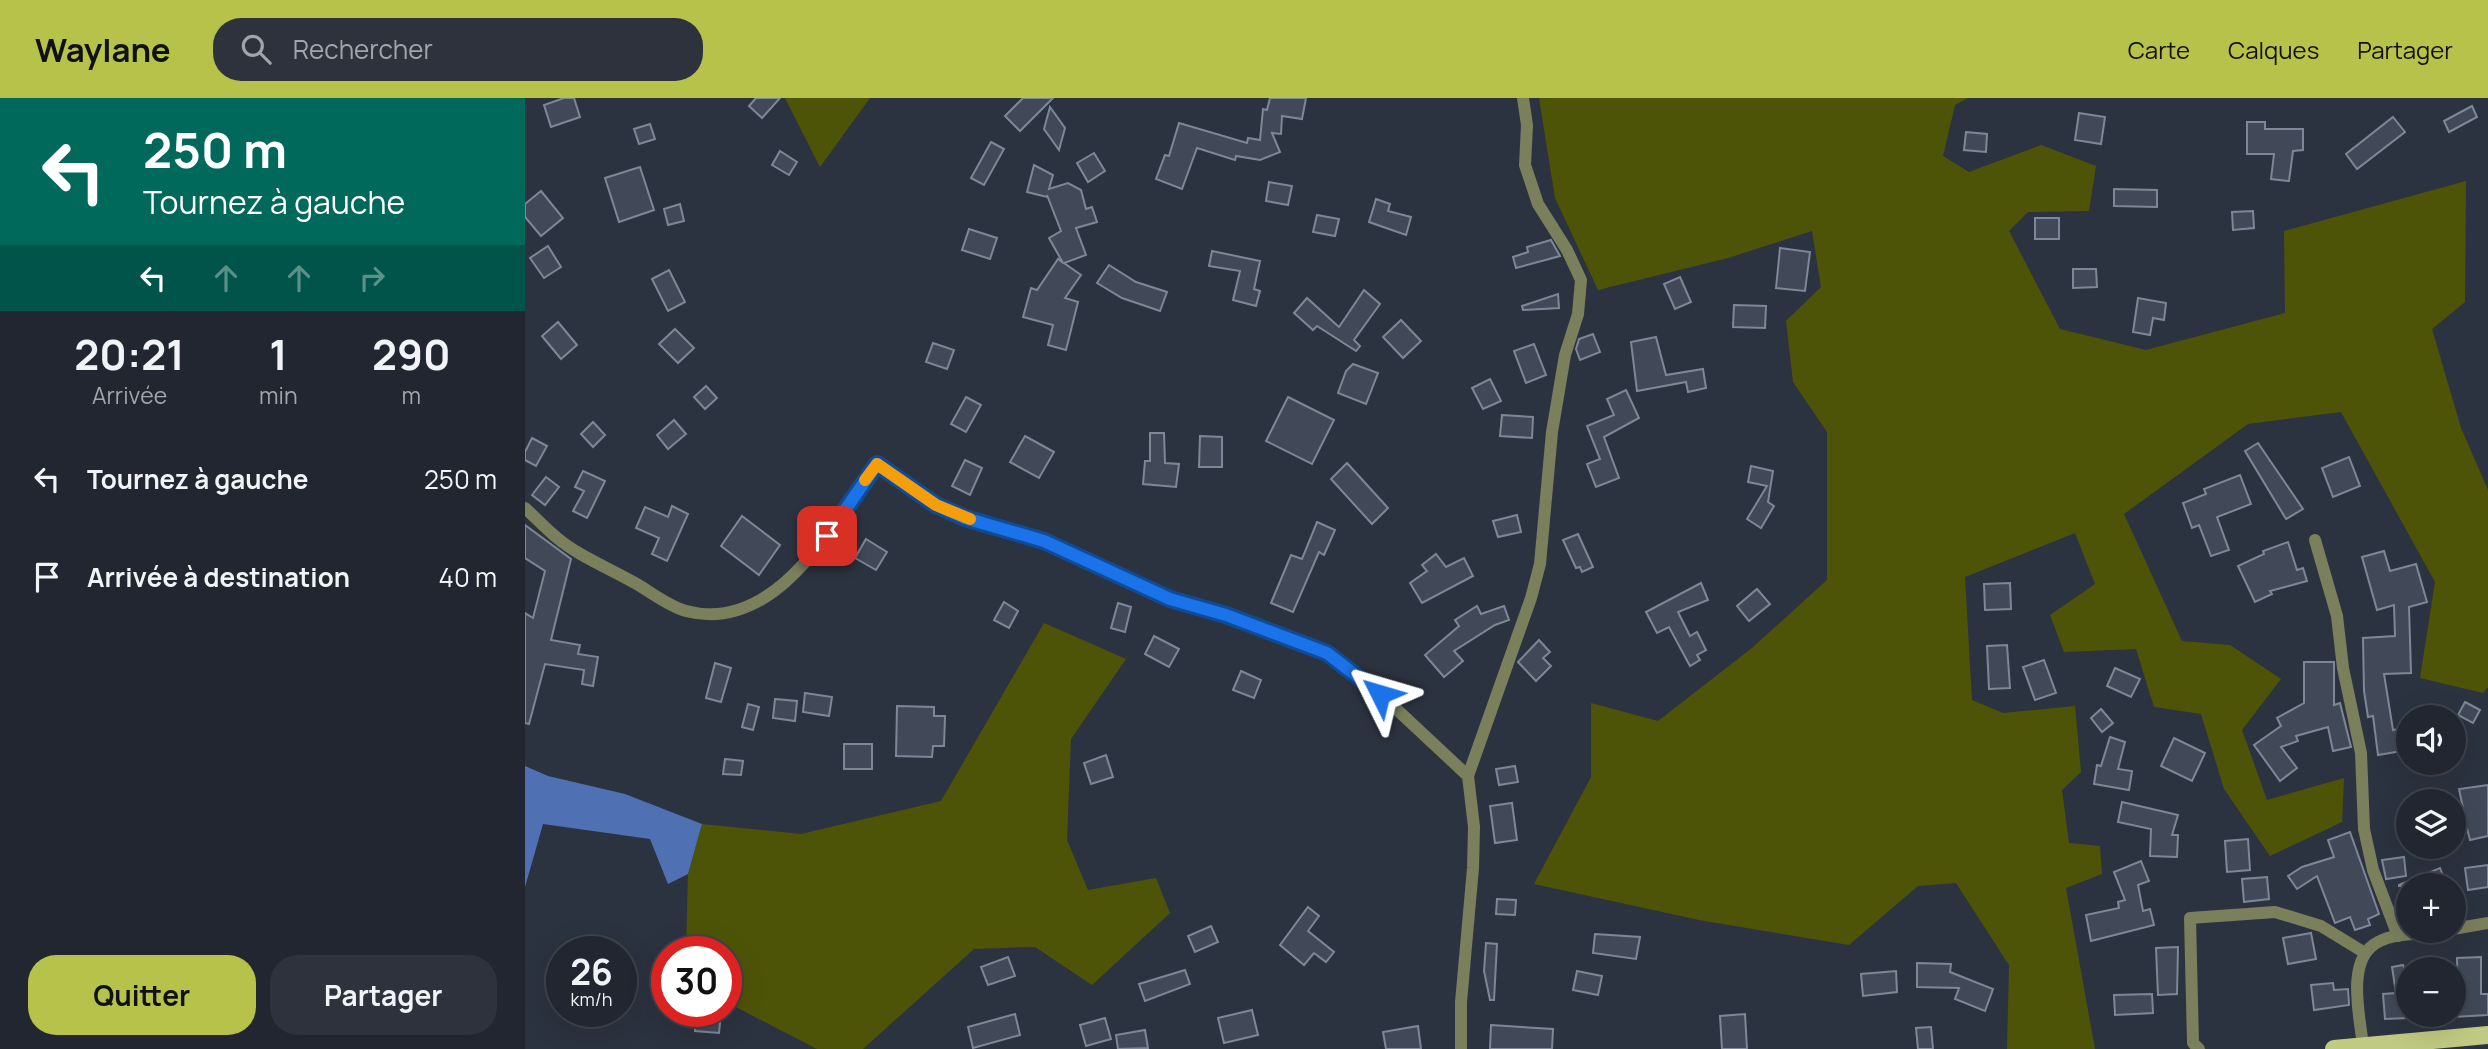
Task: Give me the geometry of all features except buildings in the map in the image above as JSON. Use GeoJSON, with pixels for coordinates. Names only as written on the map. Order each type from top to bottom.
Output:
{"type":"FeatureCollection","features":[{"type":"Feature","properties":{"kind":"main road"},"geometry":{"type":"LineString","coordinates":[[2334,1049],[2488,1035]]}},
{"type":"Feature","properties":{"kind":"street"},"geometry":{"type":"LineString","coordinates":[[1461,1049],[1461,1002],[1473,868],[1474,827],[1468,776],[1531,598],[1540,564],[1552,432],[1565,355],[1577,314],[1581,281],[1567,250],[1538,204],[1525,164],[1527,125],[1523,98]]}},
{"type":"Feature","properties":{"kind":"street"},"geometry":{"type":"LineString","coordinates":[[525,508],[557,539],[672,606],[701,614],[715,613],[760,600],[815,555],[877,464],[936,505],[965,518],[1044,541],[1170,599],[1226,615],[1327,653],[1362,677],[1468,776]]}},
{"type":"Feature","properties":{"kind":"street"},"geometry":{"type":"LineString","coordinates":[[2315,540],[2337,616],[2343,668],[2361,753],[2364,829],[2373,870],[2396,931]]}},
{"type":"Feature","properties":{"kind":"street"},"geometry":{"type":"LineString","coordinates":[[2199,1049],[2193,1043],[2190,918],[2275,912],[2297,916],[2321,926],[2365,953]]}},
{"type":"Feature","properties":{"kind":"street"},"geometry":{"type":"LineString","coordinates":[[2466,927],[2488,923]]}},
{"type":"Feature","properties":{"kind":"street"},"geometry":{"type":"LineString","coordinates":[[2363,1046],[2357,997],[2365,953],[2377,942],[2396,937]]}},
{"type":"Feature","properties":{"kind":"green space"},"geometry":{"type":"Polygon","coordinates":[[[785,98],[870,98],[820,167],[785,98]]]}},
{"type":"Feature","properties":{"kind":"green space"},"geometry":{"type":"Polygon","coordinates":[[[1539,98],[1968,98],[1955,105],[1943,156],[1969,172],[2041,145],[2096,166],[2089,211],[2028,212],[2009,231],[2060,329],[2146,350],[2285,313],[2284,231],[2466,181],[2465,302],[2432,329],[2461,428],[2488,490],[2488,687],[2483,693],[2420,678],[2435,582],[2341,412],[2248,424],[2124,514],[2182,641],[2230,645],[2281,679],[2242,730],[2267,800],[2344,778],[2342,822],[2270,856],[2224,789],[2201,714],[2154,707],[2136,649],[2064,652],[2050,615],[2095,584],[2075,533],[1965,577],[1972,700],[2003,713],[2075,706],[2081,772],[2062,790],[2069,843],[2100,846],[2102,874],[2066,888],[2095,1049],[2007,1049],[2009,965],[1956,883],[1918,886],[1849,945],[1699,920],[1534,884],[1591,777],[1591,703],[1658,721],[1752,648],[1827,580],[1827,432],[1793,382],[1786,321],[1821,287],[1812,231],[1728,258],[1598,290],[1555,198],[1539,98]]]}},
{"type":"Feature","properties":{"kind":"green space"},"geometry":{"type":"Polygon","coordinates":[[[1044,623],[1126,659],[1071,739],[1067,840],[1088,890],[1156,878],[1170,913],[1092,985],[1035,947],[974,949],[863,1049],[817,1049],[742,1010],[742,936],[686,936],[688,874],[702,824],[801,834],[941,801],[1044,623]]]}},
{"type":"Feature","properties":{"kind":"water"},"geometry":{"type":"Polygon","coordinates":[[[525,766],[548,776],[625,794],[702,824],[688,874],[668,884],[650,839],[543,824],[525,887],[525,766]]]}},
{"type":"Feature","properties":{"kind":"slow traffic"},"geometry":{"type":"LineString","coordinates":[[865,480],[877,464],[936,505],[970,519]]}},
{"type":"Feature","properties":{"kind":"route"},"geometry":{"type":"LineString","coordinates":[[827,536],[877,464],[936,505],[965,518],[1044,541],[1104,567],[1142,588],[1226,615],[1327,653],[1362,677],[1380,694]]}}]}
